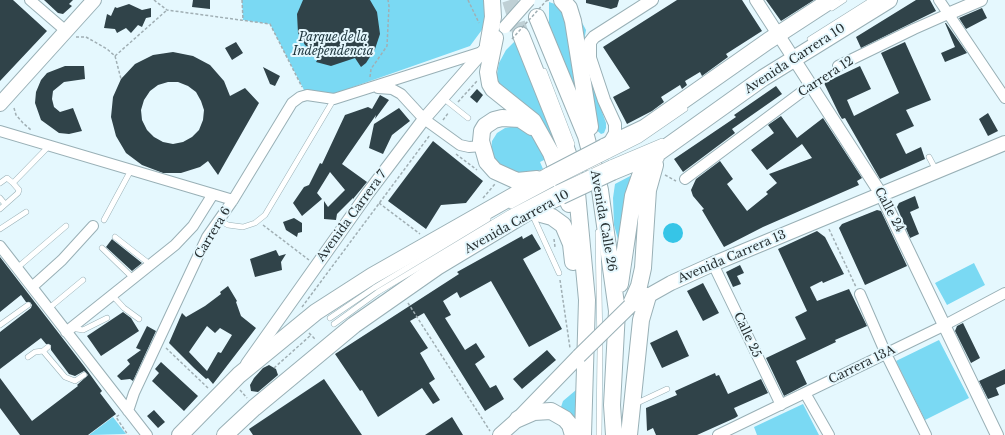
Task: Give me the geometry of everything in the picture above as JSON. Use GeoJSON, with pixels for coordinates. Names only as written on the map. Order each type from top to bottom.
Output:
{"type":"FeatureCollection","features":[{"type":"Feature","properties":{"kind":"main road"},"geometry":{"type":"LineString","coordinates":[[0,104],[69,34],[94,0]]}},
{"type":"Feature","properties":{"kind":"main road"},"geometry":{"type":"LineString","coordinates":[[492,0],[492,41],[488,72],[490,84],[501,95],[528,116],[551,153],[581,238]]}},
{"type":"Feature","properties":{"kind":"main road"},"geometry":{"type":"LineString","coordinates":[[562,0],[569,8],[573,21],[587,113],[597,155],[600,190]]}},
{"type":"Feature","properties":{"kind":"main road","name":"Avenida Carrera 10"},"geometry":{"type":"LineString","coordinates":[[239,374],[300,324],[341,296],[510,196],[658,153],[763,78],[790,54],[889,0]]}},
{"type":"Feature","properties":{"kind":"main road","name":"Avenida Carrera 10"},"geometry":{"type":"LineString","coordinates":[[225,435],[254,408],[354,325],[437,267],[530,212],[553,184],[607,149],[644,128],[829,6]]}},
{"type":"Feature","properties":{"kind":"main road","name":"Avenida Calle 26"},"geometry":{"type":"LineString","coordinates":[[535,20],[586,136],[600,190],[624,309],[612,405],[614,435]]}},
{"type":"Feature","properties":{"kind":"main road","name":"Avenida Calle 26"},"geometry":{"type":"LineString","coordinates":[[517,37],[565,145],[572,168],[578,198],[586,300],[578,356],[583,435]]}},
{"type":"Feature","properties":{"kind":"main road"},"geometry":{"type":"LineString","coordinates":[[551,153],[532,127],[520,119],[511,117],[494,120],[485,126],[481,136],[482,146],[487,162],[501,175],[517,181],[553,184]]}},
{"type":"Feature","properties":{"kind":"main road","name":"Avenida Carrera 13"},"geometry":{"type":"LineString","coordinates":[[495,434],[518,419],[624,309],[671,283],[713,264],[1005,143]]}},
{"type":"Feature","properties":{"kind":"main road"},"geometry":{"type":"LineString","coordinates":[[624,309],[639,286],[643,268],[648,190],[658,153]]}},
{"type":"Feature","properties":{"kind":"main road"},"geometry":{"type":"LineString","coordinates":[[624,309],[621,270],[633,196],[640,176],[658,153]]}},
{"type":"Feature","properties":{"kind":"main road"},"geometry":{"type":"LineString","coordinates":[[530,212],[552,217],[559,222],[569,236],[578,356]]}},
{"type":"Feature","properties":{"kind":"main road"},"geometry":{"type":"LineString","coordinates":[[629,435],[641,320],[648,296]]}},
{"type":"Feature","properties":{"kind":"main road","name":"Avenida Carrera 7"},"geometry":{"type":"LineString","coordinates":[[180,435],[239,374]]}},
{"type":"Feature","properties":{"kind":"main road"},"geometry":{"type":"LineString","coordinates":[[518,419],[534,412],[551,411],[565,419],[570,425],[573,435]]}},
{"type":"Feature","properties":{"kind":"street"},"geometry":{"type":"LineString","coordinates":[[30,0],[69,34]]}},
{"type":"Feature","properties":{"kind":"street","name":"Avenida Carrera 7"},"geometry":{"type":"LineString","coordinates":[[239,374],[317,265],[425,125],[442,97],[529,0]]}},
{"type":"Feature","properties":{"kind":"street"},"geometry":{"type":"LineString","coordinates":[[607,149],[615,133],[615,124],[604,100],[590,58],[590,42],[594,37],[652,0]]}},
{"type":"Feature","properties":{"kind":"street","name":"Calle 24"},"geometry":{"type":"LineString","coordinates":[[756,0],[881,194],[997,435]]}},
{"type":"Feature","properties":{"kind":"street"},"geometry":{"type":"LineString","coordinates":[[939,0],[1005,98]]}},
{"type":"Feature","properties":{"kind":"street","name":"Carrera 12"},"geometry":{"type":"LineString","coordinates":[[838,66],[914,29],[981,0]]}},
{"type":"Feature","properties":{"kind":"street"},"geometry":{"type":"LineString","coordinates":[[307,95],[334,99],[368,89],[492,41]]}},
{"type":"Feature","properties":{"kind":"street","name":"Carrera 12"},"geometry":{"type":"LineString","coordinates":[[685,179],[810,85]]}},
{"type":"Feature","properties":{"kind":"street"},"geometry":{"type":"LineString","coordinates":[[368,89],[387,87],[396,91],[404,97],[425,125],[460,145],[469,147],[482,146]]}},
{"type":"Feature","properties":{"kind":"street","name":"Carrera 6"},"geometry":{"type":"LineString","coordinates":[[126,415],[134,393],[200,251],[286,111],[295,100],[307,95]]}},
{"type":"Feature","properties":{"kind":"street"},"geometry":{"type":"LineString","coordinates":[[0,131],[232,200]]}},
{"type":"Feature","properties":{"kind":"street"},"geometry":{"type":"LineString","coordinates":[[66,332],[175,245],[193,226],[213,194]]}},
{"type":"Feature","properties":{"kind":"street"},"geometry":{"type":"LineString","coordinates":[[32,287],[62,260],[94,226]]}},
{"type":"Feature","properties":{"kind":"street"},"geometry":{"type":"LineString","coordinates":[[0,246],[32,287],[37,299],[48,309],[66,332],[126,415],[147,435]]}},
{"type":"Feature","properties":{"kind":"street","name":"Calle 25"},"geometry":{"type":"LineString","coordinates":[[713,264],[781,405]]}},
{"type":"Feature","properties":{"kind":"street","name":"Carrera 13A"},"geometry":{"type":"LineString","coordinates":[[718,435],[945,325],[1005,293]]}},
{"type":"Feature","properties":{"kind":"street"},"geometry":{"type":"LineString","coordinates":[[860,294],[886,354],[926,435]]}},
{"type":"Feature","properties":{"kind":"street"},"geometry":{"type":"LineString","coordinates":[[805,393],[828,435]]}},
{"type":"Feature","properties":{"kind":"lane"},"geometry":{"type":"LineString","coordinates":[[829,6],[844,0]]}},
{"type":"Feature","properties":{"kind":"lane"},"geometry":{"type":"LineString","coordinates":[[805,43],[872,0]]}},
{"type":"Feature","properties":{"kind":"lane"},"geometry":{"type":"LineString","coordinates":[[535,20],[574,124]]}},
{"type":"Feature","properties":{"kind":"lane"},"geometry":{"type":"LineString","coordinates":[[748,63],[766,50]]}},
{"type":"Feature","properties":{"kind":"lane"},"geometry":{"type":"LineString","coordinates":[[541,65],[568,130],[583,191]]}},
{"type":"Feature","properties":{"kind":"lane"},"geometry":{"type":"LineString","coordinates":[[442,97],[468,118]]}},
{"type":"Feature","properties":{"kind":"lane"},"geometry":{"type":"LineString","coordinates":[[219,220],[228,225],[243,227],[256,223],[265,215],[334,99]]}},
{"type":"Feature","properties":{"kind":"lane"},"geometry":{"type":"LineString","coordinates":[[607,149],[640,140],[691,104]]}},
{"type":"Feature","properties":{"kind":"lane"},"geometry":{"type":"LineString","coordinates":[[658,153],[688,123]]}},
{"type":"Feature","properties":{"kind":"lane"},"geometry":{"type":"LineString","coordinates":[[611,167],[669,137]]}},
{"type":"Feature","properties":{"kind":"lane"},"geometry":{"type":"LineString","coordinates":[[13,183],[49,146]]}},
{"type":"Feature","properties":{"kind":"lane"},"geometry":{"type":"LineString","coordinates":[[582,147],[591,179],[596,209]]}},
{"type":"Feature","properties":{"kind":"lane"},"geometry":{"type":"LineString","coordinates":[[929,157],[937,171]]}},
{"type":"Feature","properties":{"kind":"lane"},"geometry":{"type":"LineString","coordinates":[[104,220],[131,170]]}},
{"type":"Feature","properties":{"kind":"lane"},"geometry":{"type":"LineString","coordinates":[[0,183],[7,178],[19,190],[18,193],[0,209]]}},
{"type":"Feature","properties":{"kind":"lane"},"geometry":{"type":"LineString","coordinates":[[334,324],[378,292],[509,213],[553,184]]}},
{"type":"Feature","properties":{"kind":"lane"},"geometry":{"type":"LineString","coordinates":[[330,318],[374,288],[499,213],[553,184]]}},
{"type":"Feature","properties":{"kind":"lane"},"geometry":{"type":"LineString","coordinates":[[0,198],[5,204]]}},
{"type":"Feature","properties":{"kind":"lane"},"geometry":{"type":"LineString","coordinates":[[0,229],[26,212]]}},
{"type":"Feature","properties":{"kind":"lane"},"geometry":{"type":"LineString","coordinates":[[509,213],[530,212],[559,273]]}},
{"type":"Feature","properties":{"kind":"lane"},"geometry":{"type":"LineString","coordinates":[[598,224],[600,332],[599,435]]}},
{"type":"Feature","properties":{"kind":"lane"},"geometry":{"type":"LineString","coordinates":[[17,268],[66,226]]}},
{"type":"Feature","properties":{"kind":"lane"},"geometry":{"type":"LineString","coordinates":[[114,237],[151,265]]}},
{"type":"Feature","properties":{"kind":"lane"},"geometry":{"type":"LineString","coordinates":[[102,248],[134,279]]}},
{"type":"Feature","properties":{"kind":"lane"},"geometry":{"type":"LineString","coordinates":[[589,257],[592,332],[591,384]]}},
{"type":"Feature","properties":{"kind":"lane"},"geometry":{"type":"LineString","coordinates":[[48,309],[83,280]]}},
{"type":"Feature","properties":{"kind":"lane"},"geometry":{"type":"LineString","coordinates":[[112,295],[124,308],[139,319]]}},
{"type":"Feature","properties":{"kind":"lane"},"geometry":{"type":"LineString","coordinates":[[0,324],[28,305]]}},
{"type":"Feature","properties":{"kind":"lane"},"geometry":{"type":"LineString","coordinates":[[66,332],[83,330],[107,318]]}},
{"type":"Feature","properties":{"kind":"lane"},"geometry":{"type":"LineString","coordinates":[[28,357],[35,352],[43,351],[48,347]]}},
{"type":"Feature","properties":{"kind":"lane"},"geometry":{"type":"LineString","coordinates":[[43,351],[62,375],[75,381],[84,375]]}},
{"type":"Feature","properties":{"kind":"lane"},"geometry":{"type":"LineString","coordinates":[[632,405],[667,389]]}},
{"type":"Feature","properties":{"kind":"path"},"geometry":{"type":"LineString","coordinates":[[154,0],[167,10],[270,24],[307,95]]}},
{"type":"Feature","properties":{"kind":"path"},"geometry":{"type":"LineString","coordinates":[[242,0],[243,20]]}},
{"type":"Feature","properties":{"kind":"path"},"geometry":{"type":"LineString","coordinates":[[368,89],[371,70],[387,46],[388,0]]}},
{"type":"Feature","properties":{"kind":"path"},"geometry":{"type":"LineString","coordinates":[[468,0],[481,27]]}},
{"type":"Feature","properties":{"kind":"path"},"geometry":{"type":"LineString","coordinates":[[517,37],[546,1],[549,0]]}},
{"type":"Feature","properties":{"kind":"path"},"geometry":{"type":"LineString","coordinates":[[115,56],[167,10]]}},
{"type":"Feature","properties":{"kind":"path"},"geometry":{"type":"LineString","coordinates":[[69,34],[86,37],[99,43],[115,56],[122,79]]}},
{"type":"Feature","properties":{"kind":"path","name":"Carrera 12"},"geometry":{"type":"LineString","coordinates":[[810,85],[838,66]]}},
{"type":"Feature","properties":{"kind":"path"},"geometry":{"type":"LineString","coordinates":[[14,108],[16,115],[22,123],[33,132]]}},
{"type":"Feature","properties":{"kind":"path"},"geometry":{"type":"LineString","coordinates":[[298,311],[430,134],[425,125]]}},
{"type":"Feature","properties":{"kind":"path"},"geometry":{"type":"LineString","coordinates":[[454,152],[477,170]]}},
{"type":"Feature","properties":{"kind":"path"},"geometry":{"type":"LineString","coordinates":[[495,184],[510,196]]}},
{"type":"Feature","properties":{"kind":"path"},"geometry":{"type":"LineString","coordinates":[[379,203],[425,237]]}},
{"type":"Feature","properties":{"kind":"path"},"geometry":{"type":"LineString","coordinates":[[827,225],[860,294]]}},
{"type":"Feature","properties":{"kind":"path"},"geometry":{"type":"LineString","coordinates":[[269,230],[317,265]]}},
{"type":"Feature","properties":{"kind":"path"},"geometry":{"type":"LineString","coordinates":[[554,237],[556,251]]}},
{"type":"Feature","properties":{"kind":"path"},"geometry":{"type":"LineString","coordinates":[[559,273],[578,356]]}},
{"type":"Feature","properties":{"kind":"path"},"geometry":{"type":"LineString","coordinates":[[406,301],[495,434]]}},
{"type":"Feature","properties":{"kind":"path"},"geometry":{"type":"LineString","coordinates":[[305,330],[317,341]]}},
{"type":"Feature","properties":{"kind":"path"},"geometry":{"type":"LineString","coordinates":[[274,368],[311,335]]}},
{"type":"Feature","properties":{"kind":"path"},"geometry":{"type":"LineString","coordinates":[[159,341],[217,398]]}},
{"type":"Feature","properties":{"kind":"path"},"geometry":{"type":"LineString","coordinates":[[126,415],[120,414],[116,417],[128,435]]}},
{"type":"Feature","properties":{"kind":"green space","name":"Parque de la Independencia"},"geometry":{"type":"Polygon","coordinates":[[[242,0],[487,0],[487,23],[470,46],[333,94],[304,90],[270,24],[243,20],[242,0]]]}},
{"type":"Feature","properties":{"kind":"green space"},"geometry":{"type":"Polygon","coordinates":[[[570,0],[586,30],[583,47],[595,92],[606,123],[604,133],[601,134],[593,127],[570,0]]]}},
{"type":"Feature","properties":{"kind":"green space"},"geometry":{"type":"Polygon","coordinates":[[[549,2],[564,7],[583,106],[549,28],[549,2]]]}},
{"type":"Feature","properties":{"kind":"green space"},"geometry":{"type":"Polygon","coordinates":[[[516,40],[564,148],[558,151],[497,85],[494,75],[497,74],[499,63],[506,50],[516,40]]]}},
{"type":"Feature","properties":{"kind":"green space"},"geometry":{"type":"Polygon","coordinates":[[[516,126],[530,131],[550,157],[540,162],[543,169],[528,175],[511,173],[496,162],[491,151],[492,141],[497,133],[505,128],[516,126]]]}},
{"type":"Feature","properties":{"kind":"green space"},"geometry":{"type":"Polygon","coordinates":[[[634,174],[619,243],[614,225],[613,198],[615,184],[634,174]]]}},
{"type":"Feature","properties":{"kind":"green space"},"geometry":{"type":"Polygon","coordinates":[[[974,263],[985,285],[947,305],[935,283],[974,263]]]}},
{"type":"Feature","properties":{"kind":"green space"},"geometry":{"type":"Polygon","coordinates":[[[939,340],[969,398],[925,420],[896,361],[939,340]]]}},
{"type":"Feature","properties":{"kind":"green space"},"geometry":{"type":"Polygon","coordinates":[[[576,390],[575,424],[560,410],[563,401],[576,390]]]}},
{"type":"Feature","properties":{"kind":"green space"},"geometry":{"type":"Polygon","coordinates":[[[803,404],[819,435],[757,435],[754,427],[803,404]]]}},
{"type":"Feature","properties":{"kind":"green space"},"geometry":{"type":"Polygon","coordinates":[[[113,417],[126,434],[89,435],[113,417]]]}},
{"type":"Feature","properties":{"kind":"shaded area"},"geometry":{"type":"Polygon","coordinates":[[[669,223],[677,223],[683,229],[683,237],[677,243],[669,243],[663,237],[663,229],[669,223]]]}},
{"type":"Feature","properties":{"kind":"building"},"geometry":{"type":"Polygon","coordinates":[[[0,0],[13,0],[47,31],[0,81],[0,0]]]}},
{"type":"Feature","properties":{"kind":"building"},"geometry":{"type":"Polygon","coordinates":[[[44,0],[73,0],[69,4],[72,6],[63,14],[58,13],[44,0]]]}},
{"type":"Feature","properties":{"kind":"building"},"geometry":{"type":"Polygon","coordinates":[[[193,0],[210,0],[210,9],[192,7],[193,0]]]}},
{"type":"Feature","properties":{"kind":"building"},"geometry":{"type":"Polygon","coordinates":[[[303,0],[370,0],[377,12],[380,34],[375,49],[366,63],[361,67],[355,58],[331,66],[316,62],[319,57],[305,45],[298,33],[297,14],[303,0]]]}},
{"type":"Feature","properties":{"kind":"building"},"geometry":{"type":"Polygon","coordinates":[[[586,0],[619,0],[617,7],[611,9],[586,3],[586,0]]]}},
{"type":"Feature","properties":{"kind":"building"},"geometry":{"type":"Polygon","coordinates":[[[677,0],[742,0],[762,31],[726,54],[728,57],[702,76],[700,72],[685,81],[687,85],[682,89],[680,85],[661,97],[664,102],[652,111],[627,124],[613,97],[630,88],[603,47],[677,0]]]}},
{"type":"Feature","properties":{"kind":"building"},"geometry":{"type":"Polygon","coordinates":[[[766,0],[814,0],[781,21],[766,0]]]}},
{"type":"Feature","properties":{"kind":"building"},"geometry":{"type":"Polygon","coordinates":[[[916,0],[930,0],[936,11],[861,48],[856,37],[916,0]]]}},
{"type":"Feature","properties":{"kind":"building"},"geometry":{"type":"Polygon","coordinates":[[[129,4],[142,10],[151,8],[151,17],[146,18],[142,27],[138,25],[131,33],[126,28],[117,33],[115,29],[104,28],[107,14],[111,16],[115,7],[117,8],[129,4]]]}},
{"type":"Feature","properties":{"kind":"building"},"geometry":{"type":"Polygon","coordinates":[[[982,8],[987,18],[966,29],[959,18],[982,8]]]}},
{"type":"Feature","properties":{"kind":"building"},"geometry":{"type":"Polygon","coordinates":[[[945,23],[967,53],[945,62],[941,53],[955,47],[945,23]]]}},
{"type":"Feature","properties":{"kind":"building"},"geometry":{"type":"Polygon","coordinates":[[[236,42],[243,53],[232,60],[225,48],[236,42]]]}},
{"type":"Feature","properties":{"kind":"building"},"geometry":{"type":"Polygon","coordinates":[[[905,42],[931,100],[906,110],[914,126],[896,134],[906,154],[921,147],[925,159],[880,179],[845,118],[842,119],[839,114],[824,83],[860,66],[871,89],[847,100],[854,116],[899,93],[881,53],[905,42]]]}},
{"type":"Feature","properties":{"kind":"building"},"geometry":{"type":"Polygon","coordinates":[[[173,52],[193,56],[210,65],[224,81],[230,96],[245,88],[259,103],[218,175],[208,161],[200,167],[181,173],[163,173],[142,165],[126,153],[116,136],[111,117],[113,97],[121,79],[135,64],[153,55],[173,52]],[[168,82],[158,85],[150,91],[144,100],[141,110],[142,120],[147,130],[154,137],[163,142],[173,144],[183,142],[192,137],[199,130],[203,120],[204,110],[196,92],[188,86],[178,82],[168,82]]]}},
{"type":"Feature","properties":{"kind":"building"},"geometry":{"type":"Polygon","coordinates":[[[65,66],[84,66],[85,79],[64,82],[53,91],[52,99],[54,107],[60,112],[73,108],[82,131],[69,134],[59,133],[41,120],[35,103],[36,92],[41,80],[47,73],[65,66]]]}},
{"type":"Feature","properties":{"kind":"building"},"geometry":{"type":"Polygon","coordinates":[[[263,67],[280,76],[275,86],[270,84],[263,67]]]}},
{"type":"Feature","properties":{"kind":"building"},"geometry":{"type":"Polygon","coordinates":[[[776,86],[782,94],[732,129],[735,133],[683,172],[674,159],[736,117],[734,115],[776,86]]]}},
{"type":"Feature","properties":{"kind":"building"},"geometry":{"type":"Polygon","coordinates":[[[477,89],[483,95],[477,103],[470,97],[477,89]]]}},
{"type":"Feature","properties":{"kind":"building"},"geometry":{"type":"Polygon","coordinates":[[[380,95],[389,100],[375,119],[376,115],[342,164],[367,182],[353,199],[337,214],[336,220],[324,219],[324,201],[328,207],[345,190],[330,172],[317,193],[322,199],[302,216],[293,203],[304,187],[309,185],[320,163],[322,164],[345,115],[368,107],[372,109],[380,95]]]}},
{"type":"Feature","properties":{"kind":"building"},"geometry":{"type":"Polygon","coordinates":[[[399,108],[410,121],[392,135],[383,154],[369,148],[374,124],[399,108]]]}},
{"type":"Feature","properties":{"kind":"building"},"geometry":{"type":"Polygon","coordinates":[[[988,113],[998,131],[988,136],[979,119],[988,113]]]}},
{"type":"Feature","properties":{"kind":"building"},"geometry":{"type":"Polygon","coordinates":[[[781,116],[797,138],[823,118],[862,178],[857,181],[859,185],[763,227],[724,247],[702,210],[704,209],[693,196],[691,190],[696,179],[720,161],[733,179],[727,184],[747,211],[768,194],[766,192],[777,183],[769,174],[812,158],[802,144],[767,170],[751,150],[774,133],[768,125],[781,116]]]}},
{"type":"Feature","properties":{"kind":"building"},"geometry":{"type":"Polygon","coordinates":[[[433,141],[483,181],[466,203],[441,205],[426,229],[388,201],[433,141]]]}},
{"type":"Feature","properties":{"kind":"building"},"geometry":{"type":"Polygon","coordinates":[[[915,196],[919,208],[910,212],[919,234],[910,238],[897,207],[899,203],[915,196]]]}},
{"type":"Feature","properties":{"kind":"building"},"geometry":{"type":"Polygon","coordinates":[[[877,210],[881,211],[907,266],[865,285],[839,228],[842,224],[877,210]]]}},
{"type":"Feature","properties":{"kind":"building"},"geometry":{"type":"Polygon","coordinates":[[[294,218],[302,223],[302,232],[298,233],[297,237],[286,230],[283,222],[294,218]]]}},
{"type":"Feature","properties":{"kind":"building"},"geometry":{"type":"Polygon","coordinates":[[[817,231],[825,237],[844,274],[823,283],[822,281],[810,287],[817,301],[849,289],[867,326],[835,340],[836,342],[796,361],[807,384],[784,396],[766,358],[806,339],[795,317],[807,311],[778,249],[817,231]]]}},
{"type":"Feature","properties":{"kind":"building"},"geometry":{"type":"Polygon","coordinates":[[[532,234],[541,249],[523,259],[562,329],[529,347],[491,281],[460,298],[457,292],[443,301],[451,315],[445,318],[465,350],[476,343],[485,357],[475,364],[490,388],[496,385],[504,399],[485,411],[424,313],[410,321],[428,348],[420,353],[435,379],[429,383],[440,400],[433,404],[422,388],[378,417],[362,390],[360,391],[335,354],[459,274],[457,272],[522,236],[523,239],[532,234]]]}},
{"type":"Feature","properties":{"kind":"building"},"geometry":{"type":"Polygon","coordinates":[[[112,239],[142,263],[132,271],[106,247],[112,239]]]}},
{"type":"Feature","properties":{"kind":"building"},"geometry":{"type":"Polygon","coordinates":[[[276,250],[279,256],[286,254],[281,262],[282,270],[255,277],[250,259],[276,250]]]}},
{"type":"Feature","properties":{"kind":"building"},"geometry":{"type":"Polygon","coordinates":[[[0,257],[84,366],[102,391],[100,393],[116,414],[88,435],[20,435],[0,408],[0,378],[32,421],[78,386],[77,385],[88,375],[84,371],[75,376],[69,374],[51,350],[51,345],[46,344],[41,338],[0,369],[0,332],[31,308],[32,305],[30,302],[26,302],[21,295],[0,312],[0,257]]]}},
{"type":"Feature","properties":{"kind":"building"},"geometry":{"type":"Polygon","coordinates":[[[740,265],[744,273],[737,276],[741,284],[733,287],[726,272],[740,265]]]}},
{"type":"Feature","properties":{"kind":"building"},"geometry":{"type":"Polygon","coordinates":[[[703,283],[719,313],[703,321],[687,291],[703,283]]]}},
{"type":"Feature","properties":{"kind":"building"},"geometry":{"type":"Polygon","coordinates":[[[228,286],[237,301],[236,302],[241,316],[256,328],[213,384],[208,378],[206,379],[194,368],[169,343],[182,313],[186,317],[205,306],[221,294],[220,292],[228,286]],[[207,326],[189,352],[207,371],[218,352],[221,353],[232,335],[220,328],[215,333],[207,326]]]}},
{"type":"Feature","properties":{"kind":"building"},"geometry":{"type":"Polygon","coordinates":[[[123,312],[131,318],[139,331],[101,356],[87,336],[123,312]]]}},
{"type":"Feature","properties":{"kind":"building"},"geometry":{"type":"Polygon","coordinates":[[[963,323],[980,358],[971,363],[955,331],[957,326],[963,323]]]}},
{"type":"Feature","properties":{"kind":"building"},"geometry":{"type":"Polygon","coordinates":[[[147,326],[156,331],[133,381],[130,379],[121,380],[117,376],[130,364],[127,360],[141,350],[136,348],[147,326]]]}},
{"type":"Feature","properties":{"kind":"building"},"geometry":{"type":"Polygon","coordinates":[[[677,330],[689,356],[662,368],[650,343],[677,330]]]}},
{"type":"Feature","properties":{"kind":"building"},"geometry":{"type":"Polygon","coordinates":[[[547,350],[556,360],[522,389],[513,379],[547,350]]]}},
{"type":"Feature","properties":{"kind":"building"},"geometry":{"type":"Polygon","coordinates":[[[161,362],[198,396],[184,411],[152,381],[159,373],[155,369],[161,362]]]}},
{"type":"Feature","properties":{"kind":"building"},"geometry":{"type":"Polygon","coordinates":[[[269,365],[276,369],[278,375],[258,392],[251,391],[250,385],[254,378],[263,368],[269,365]]]}},
{"type":"Feature","properties":{"kind":"building"},"geometry":{"type":"Polygon","coordinates":[[[1005,369],[1005,384],[996,388],[999,395],[988,399],[979,381],[1005,369]]]}},
{"type":"Feature","properties":{"kind":"building"},"geometry":{"type":"Polygon","coordinates":[[[715,373],[716,376],[719,375],[728,394],[761,379],[768,393],[734,408],[738,416],[735,418],[697,435],[656,435],[653,428],[647,431],[646,408],[677,395],[675,391],[715,373]]]}},
{"type":"Feature","properties":{"kind":"building"},"geometry":{"type":"Polygon","coordinates":[[[324,379],[362,435],[253,435],[249,429],[324,379]]]}},
{"type":"Feature","properties":{"kind":"building"},"geometry":{"type":"Polygon","coordinates":[[[154,410],[165,422],[158,428],[147,416],[154,410]]]}},
{"type":"Feature","properties":{"kind":"building"},"geometry":{"type":"Polygon","coordinates":[[[452,417],[463,435],[425,435],[452,417]]]}},
{"type":"Feature","properties":{"kind":"tunnel"},"geometry":{"type":"LineString","coordinates":[[510,0],[521,35]]}}]}
